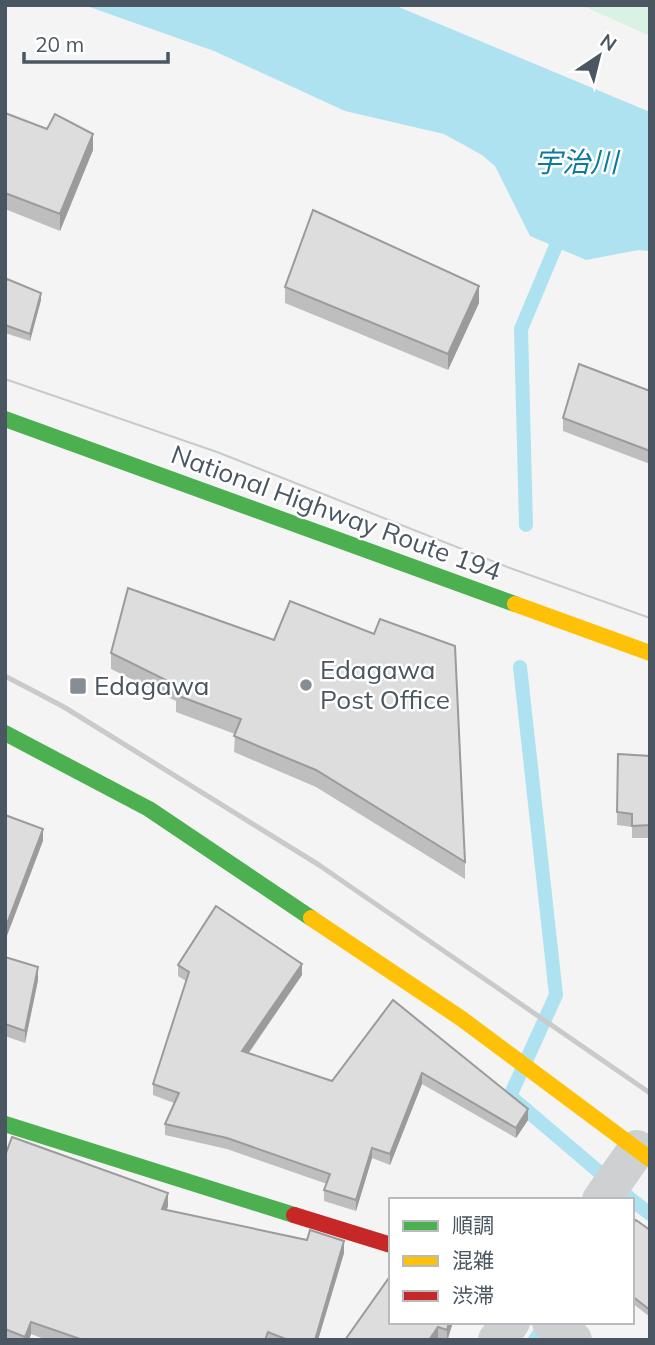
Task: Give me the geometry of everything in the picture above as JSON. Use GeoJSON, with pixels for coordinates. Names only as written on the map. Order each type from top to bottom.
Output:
{"type":"FeatureCollection","features":[{"type":"Feature","properties":{"kind":"main road","name":"National Highway Route 194"},"geometry":{"type":"LineString","coordinates":[[5,419],[650,653]]}},
{"type":"Feature","properties":{"kind":"main road"},"geometry":{"type":"LineString","coordinates":[[5,733],[149,809],[462,1018],[541,1076],[637,1158]]}},
{"type":"Feature","properties":{"kind":"main road"},"geometry":{"type":"LineString","coordinates":[[5,1124],[389,1244]]}},
{"type":"Feature","properties":{"kind":"street"},"geometry":{"type":"LineString","coordinates":[[603,1198],[637,1158]]}},
{"type":"Feature","properties":{"kind":"street"},"geometry":{"type":"LineString","coordinates":[[498,1340],[510,1324]]}},
{"type":"Feature","properties":{"kind":"street"},"geometry":{"type":"LineString","coordinates":[[553,1324],[573,1340]]}},
{"type":"Feature","properties":{"kind":"green space"},"geometry":{"type":"Polygon","coordinates":[[[581,5],[650,5],[650,36],[581,5]]]}},
{"type":"Feature","properties":{"kind":"water","name":"宇治川"},"geometry":{"type":"Polygon","coordinates":[[[84,5],[394,5],[650,112],[650,251],[638,250],[586,260],[530,236],[495,166],[482,155],[444,134],[345,111],[214,51],[84,5]]]}},
{"type":"Feature","properties":{"kind":"building"},"geometry":{"type":"Polygon","coordinates":[[[5,113],[47,129],[55,114],[93,134],[60,214],[5,193],[5,113]]]}},
{"type":"Feature","properties":{"kind":"building"},"geometry":{"type":"Polygon","coordinates":[[[313,210],[479,286],[448,354],[285,287],[313,210]]]}},
{"type":"Feature","properties":{"kind":"building"},"geometry":{"type":"Polygon","coordinates":[[[7,279],[41,293],[30,334],[5,325],[7,279]]]}},
{"type":"Feature","properties":{"kind":"building"},"geometry":{"type":"Polygon","coordinates":[[[579,364],[650,391],[650,451],[563,418],[579,364]]]}},
{"type":"Feature","properties":{"kind":"building"},"geometry":{"type":"Polygon","coordinates":[[[128,588],[274,640],[290,601],[374,634],[380,619],[455,646],[465,862],[316,770],[234,736],[241,719],[176,695],[178,686],[111,653],[128,588]]]}},
{"type":"Feature","properties":{"kind":"building"},"geometry":{"type":"Polygon","coordinates":[[[618,754],[650,756],[650,825],[632,826],[632,814],[617,812],[618,754]]]}},
{"type":"Feature","properties":{"kind":"building"},"geometry":{"type":"Polygon","coordinates":[[[5,815],[43,829],[5,929],[5,815]]]}},
{"type":"Feature","properties":{"kind":"building"},"geometry":{"type":"Polygon","coordinates":[[[216,906],[302,964],[242,1051],[332,1081],[393,1000],[528,1109],[516,1128],[422,1073],[390,1154],[372,1148],[356,1200],[324,1190],[330,1174],[227,1138],[165,1124],[179,1093],[153,1084],[189,972],[178,965],[216,906]]]}},
{"type":"Feature","properties":{"kind":"building"},"geometry":{"type":"Polygon","coordinates":[[[5,957],[38,967],[25,1031],[5,1024],[5,957]]]}},
{"type":"Feature","properties":{"kind":"building"},"geometry":{"type":"Polygon","coordinates":[[[12,1137],[168,1193],[162,1209],[307,1240],[310,1230],[344,1241],[315,1340],[288,1340],[268,1332],[265,1340],[83,1340],[31,1322],[25,1337],[5,1329],[5,1156],[12,1137]]]}},
{"type":"Feature","properties":{"kind":"building"},"geometry":{"type":"Polygon","coordinates":[[[636,1220],[650,1230],[650,1310],[634,1298],[636,1220]]]}},
{"type":"Feature","properties":{"kind":"building"},"geometry":{"type":"Polygon","coordinates":[[[389,1278],[389,1324],[448,1324],[447,1330],[438,1327],[429,1340],[345,1340],[389,1278]]]}},
{"type":"Feature","properties":{"kind":"waterway"},"geometry":{"type":"LineString","coordinates":[[526,525],[521,329],[563,229]]}},
{"type":"Feature","properties":{"kind":"waterway"},"geometry":{"type":"LineString","coordinates":[[520,667],[556,995],[510,1096],[630,1198]]}},
{"type":"Feature","properties":{"kind":"waterway"},"geometry":{"type":"LineString","coordinates":[[634,1202],[650,1214]]}},
{"type":"Feature","properties":{"kind":"waterway"},"geometry":{"type":"LineString","coordinates":[[535,1340],[546,1324]]}},
{"type":"Feature","properties":{"kind":"tram line"},"geometry":{"type":"LineString","coordinates":[[5,379],[217,452],[510,568],[650,618]]}},
{"type":"Feature","properties":{"kind":"railway"},"geometry":{"type":"LineString","coordinates":[[5,676],[64,707],[319,865],[650,1093]]}},
{"type":"Feature","properties":{"kind":"traffic: fast"},"geometry":{"type":"LineString","coordinates":[[5,419],[515,604]]}},
{"type":"Feature","properties":{"kind":"traffic: fast"},"geometry":{"type":"LineString","coordinates":[[5,733],[149,809],[311,918]]}},
{"type":"Feature","properties":{"kind":"traffic: fast"},"geometry":{"type":"LineString","coordinates":[[5,1124],[294,1215]]}},
{"type":"Feature","properties":{"kind":"traffic: slow"},"geometry":{"type":"LineString","coordinates":[[515,604],[650,653]]}},
{"type":"Feature","properties":{"kind":"traffic: slow"},"geometry":{"type":"LineString","coordinates":[[311,918],[462,1019],[650,1159]]}},
{"type":"Feature","properties":{"kind":"traffic: jam"},"geometry":{"type":"LineString","coordinates":[[294,1215],[389,1244]]}},
{"type":"Feature","properties":{"kind":"place","name":"Edagawa Post Office"},"geometry":{"type":"Point","coordinates":[306,685]}},
{"type":"Feature","properties":{"kind":"place","name":"Edagawa"},"geometry":{"type":"Point","coordinates":[78,686]}}]}
